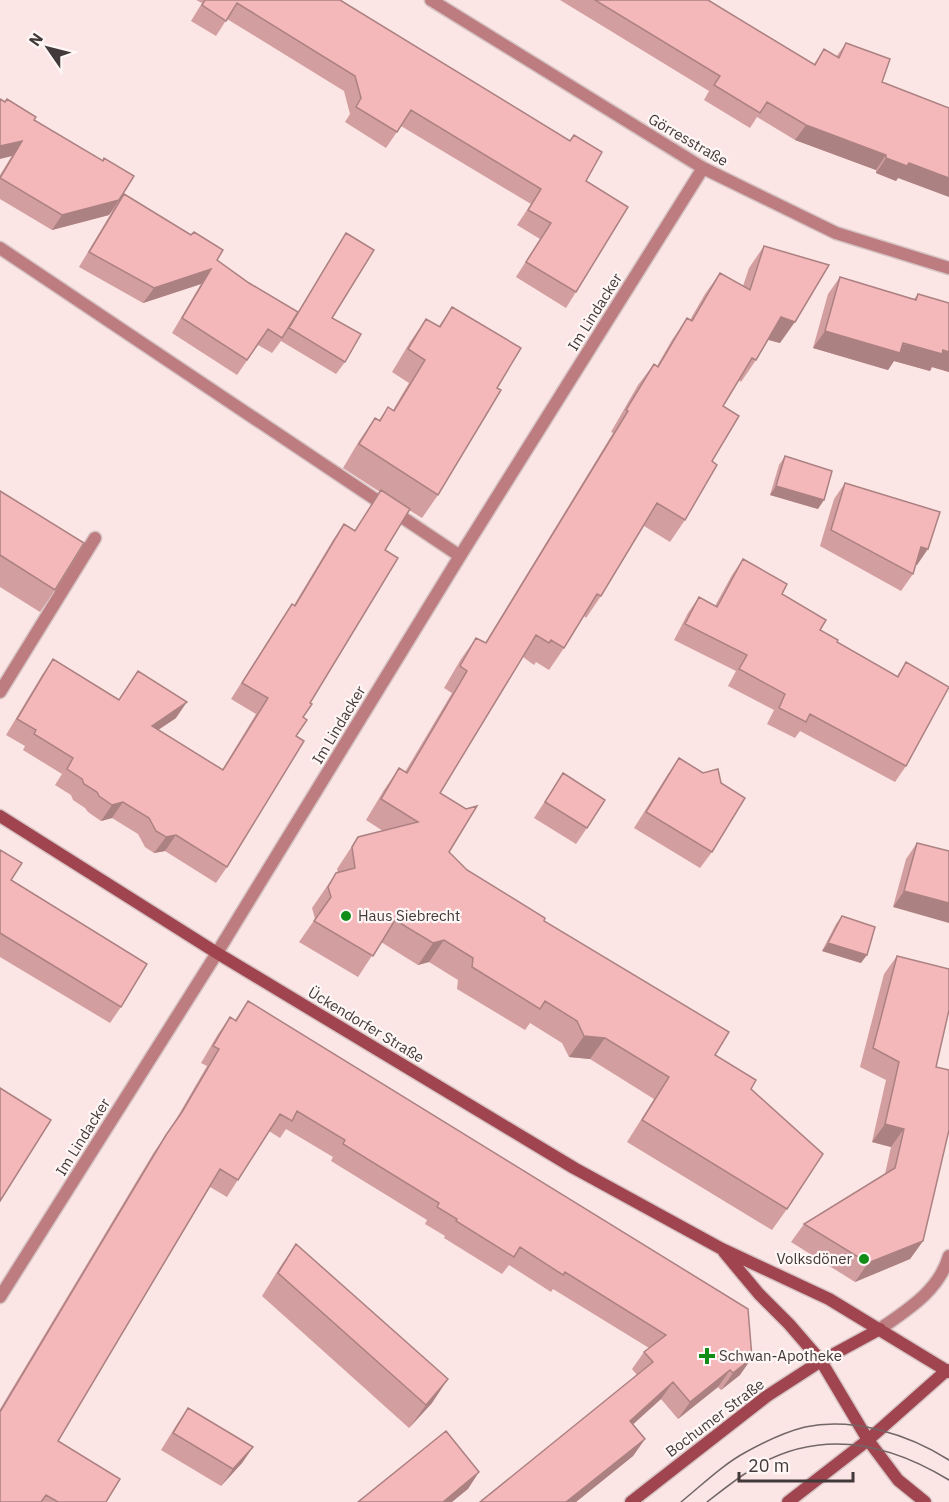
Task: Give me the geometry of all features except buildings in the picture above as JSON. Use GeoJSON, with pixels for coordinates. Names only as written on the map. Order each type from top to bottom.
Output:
{"type":"FeatureCollection","features":[{"type":"Feature","properties":{"kind":"main road","name":"Ückendorfer Straße"},"geometry":{"type":"LineString","coordinates":[[0,816],[217,953],[574,1168],[722,1249],[830,1299],[948,1370]]}},
{"type":"Feature","properties":{"kind":"main road","name":"Ückendorfer Straße"},"geometry":{"type":"LineString","coordinates":[[722,1249],[759,1294],[821,1361],[868,1440]]}},
{"type":"Feature","properties":{"kind":"main road","name":"Bochumer Straße"},"geometry":{"type":"LineString","coordinates":[[631,1502],[767,1395],[821,1361],[880,1329]]}},
{"type":"Feature","properties":{"kind":"main road"},"geometry":{"type":"LineString","coordinates":[[788,1502],[868,1440],[948,1370]]}},
{"type":"Feature","properties":{"kind":"main road"},"geometry":{"type":"LineString","coordinates":[[868,1440],[898,1480],[926,1502]]}},
{"type":"Feature","properties":{"kind":"street","name":"Görresstraße"},"geometry":{"type":"LineString","coordinates":[[431,0],[703,168],[836,233],[949,268]]}},
{"type":"Feature","properties":{"kind":"street","name":"Im Lindacker"},"geometry":{"type":"LineString","coordinates":[[0,1297],[217,953],[460,556],[703,168]]}},
{"type":"Feature","properties":{"kind":"street"},"geometry":{"type":"LineString","coordinates":[[0,248],[460,556]]}},
{"type":"Feature","properties":{"kind":"street"},"geometry":{"type":"LineString","coordinates":[[0,692],[95,538]]}},
{"type":"Feature","properties":{"kind":"street"},"geometry":{"type":"LineString","coordinates":[[880,1329],[910,1308],[933,1287],[946,1268],[949,1256]]}},
{"type":"Feature","properties":{"kind":"tram line"},"geometry":{"type":"LineString","coordinates":[[681,1502],[720,1469],[753,1448],[790,1432],[823,1424],[861,1426],[898,1435],[949,1460]]}},
{"type":"Feature","properties":{"kind":"tram line"},"geometry":{"type":"LineString","coordinates":[[707,1502],[760,1464],[784,1453],[832,1444],[856,1445],[904,1457],[949,1480]]}},
{"type":"Feature","properties":{"kind":"place","name":"Haus Siebrecht"},"geometry":{"type":"Point","coordinates":[346,916]}},
{"type":"Feature","properties":{"kind":"place","name":"Volksdöner"},"geometry":{"type":"Point","coordinates":[864,1259]}},
{"type":"Feature","properties":{"kind":"place","name":"Schwan-Apotheke"},"geometry":{"type":"Point","coordinates":[707,1356]}}]}
